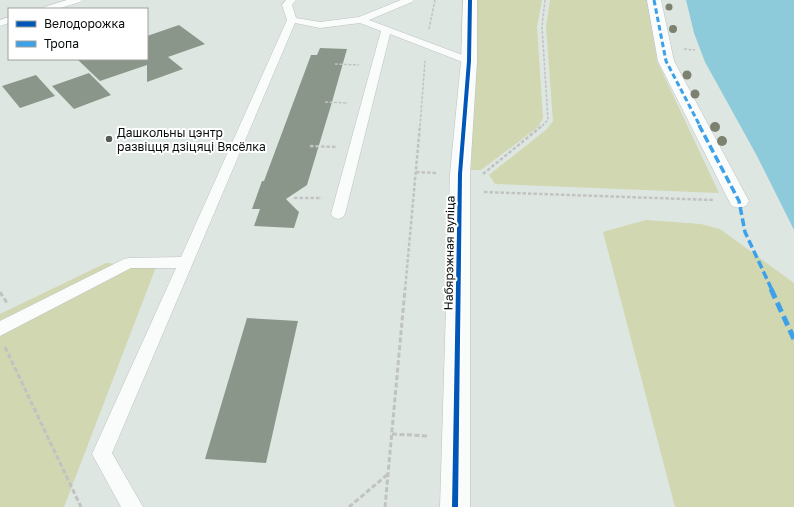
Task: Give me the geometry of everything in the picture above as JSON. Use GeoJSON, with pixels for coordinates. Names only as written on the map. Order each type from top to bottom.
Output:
{"type":"FeatureCollection","features":[{"type":"Feature","properties":{"kind":"street","name":"Набярэжная вуліца"},"geometry":{"type":"LineString","coordinates":[[455,507],[460,174],[469,61],[470,0]]}},
{"type":"Feature","properties":{"kind":"street"},"geometry":{"type":"LineString","coordinates":[[654,0],[666,62],[739,201]]}},
{"type":"Feature","properties":{"kind":"lane"},"geometry":{"type":"LineString","coordinates":[[50,8],[77,0]]}},
{"type":"Feature","properties":{"kind":"lane"},"geometry":{"type":"LineString","coordinates":[[133,507],[102,454],[292,20],[287,5],[291,0]]}},
{"type":"Feature","properties":{"kind":"lane"},"geometry":{"type":"LineString","coordinates":[[292,20],[320,25],[361,20],[409,0]]}},
{"type":"Feature","properties":{"kind":"lane"},"geometry":{"type":"LineString","coordinates":[[361,20],[469,61]]}},
{"type":"Feature","properties":{"kind":"lane"},"geometry":{"type":"LineString","coordinates":[[338,214],[386,30]]}},
{"type":"Feature","properties":{"kind":"lane"},"geometry":{"type":"LineString","coordinates":[[2,336],[129,263],[186,262]]}},
{"type":"Feature","properties":{"kind":"path"},"geometry":{"type":"LineString","coordinates":[[385,507],[426,44],[435,0]]}},
{"type":"Feature","properties":{"kind":"path"},"geometry":{"type":"LineString","coordinates":[[481,176],[538,130],[548,120],[542,27],[545,0]]}},
{"type":"Feature","properties":{"kind":"path"},"geometry":{"type":"LineString","coordinates":[[335,64],[376,66]]}},
{"type":"Feature","properties":{"kind":"path"},"geometry":{"type":"LineString","coordinates":[[325,102],[366,104]]}},
{"type":"Feature","properties":{"kind":"path"},"geometry":{"type":"LineString","coordinates":[[310,146],[355,147]]}},
{"type":"Feature","properties":{"kind":"path"},"geometry":{"type":"LineString","coordinates":[[483,187],[484,192],[739,201]]}},
{"type":"Feature","properties":{"kind":"path"},"geometry":{"type":"LineString","coordinates":[[294,198],[342,198]]}},
{"type":"Feature","properties":{"kind":"path"},"geometry":{"type":"LineString","coordinates":[[2,336],[82,507]]}},
{"type":"Feature","properties":{"kind":"path"},"geometry":{"type":"LineString","coordinates":[[349,507],[388,474]]}},
{"type":"Feature","properties":{"kind":"green space"},"geometry":{"type":"Polygon","coordinates":[[[477,0],[542,0],[537,27],[543,118],[538,127],[481,170],[471,170],[477,0]]]}},
{"type":"Feature","properties":{"kind":"green space"},"geometry":{"type":"Polygon","coordinates":[[[550,0],[646,0],[657,61],[719,193],[495,184],[489,175],[547,129],[553,121],[546,27],[550,0]]]}},
{"type":"Feature","properties":{"kind":"green space"},"geometry":{"type":"Polygon","coordinates":[[[646,220],[701,224],[720,229],[794,283],[794,507],[675,507],[603,232],[646,220]]]}},
{"type":"Feature","properties":{"kind":"green space"},"geometry":{"type":"Polygon","coordinates":[[[106,263],[156,267],[64,507],[0,507],[0,314],[106,263]]]}},
{"type":"Feature","properties":{"kind":"water"},"geometry":{"type":"Polygon","coordinates":[[[686,0],[794,0],[794,230],[757,156],[705,62],[694,33],[686,0]]]}},
{"type":"Feature","properties":{"kind":"building"},"geometry":{"type":"Polygon","coordinates":[[[179,25],[205,44],[168,57],[183,69],[147,82],[147,65],[100,81],[78,60],[148,60],[148,36],[179,25]]]}},
{"type":"Feature","properties":{"kind":"building"},"geometry":{"type":"Polygon","coordinates":[[[320,48],[347,49],[307,185],[286,199],[299,212],[294,228],[254,226],[260,209],[252,209],[262,181],[264,181],[311,55],[317,55],[320,48]]]}},
{"type":"Feature","properties":{"kind":"building"},"geometry":{"type":"Polygon","coordinates":[[[89,73],[111,95],[74,109],[52,86],[89,73]]]}},
{"type":"Feature","properties":{"kind":"building"},"geometry":{"type":"Polygon","coordinates":[[[36,75],[55,96],[20,108],[2,86],[36,75]]]}},
{"type":"Feature","properties":{"kind":"building"},"geometry":{"type":"Polygon","coordinates":[[[247,318],[298,321],[266,463],[205,459],[247,318]]]}},
{"type":"Feature","properties":{"kind":"marked path"},"geometry":{"type":"LineString","coordinates":[[654,0],[666,61],[739,201],[745,232],[794,339]]}},
{"type":"Feature","properties":{"kind":"cycle path"},"geometry":{"type":"LineString","coordinates":[[455,507],[460,174],[469,61],[470,0]]}},
{"type":"Feature","properties":{"kind":"place","name":"Дашкольны цэнтр развіцця дзіцяці Вясёлка"},"geometry":{"type":"Point","coordinates":[109,139]}}]}
